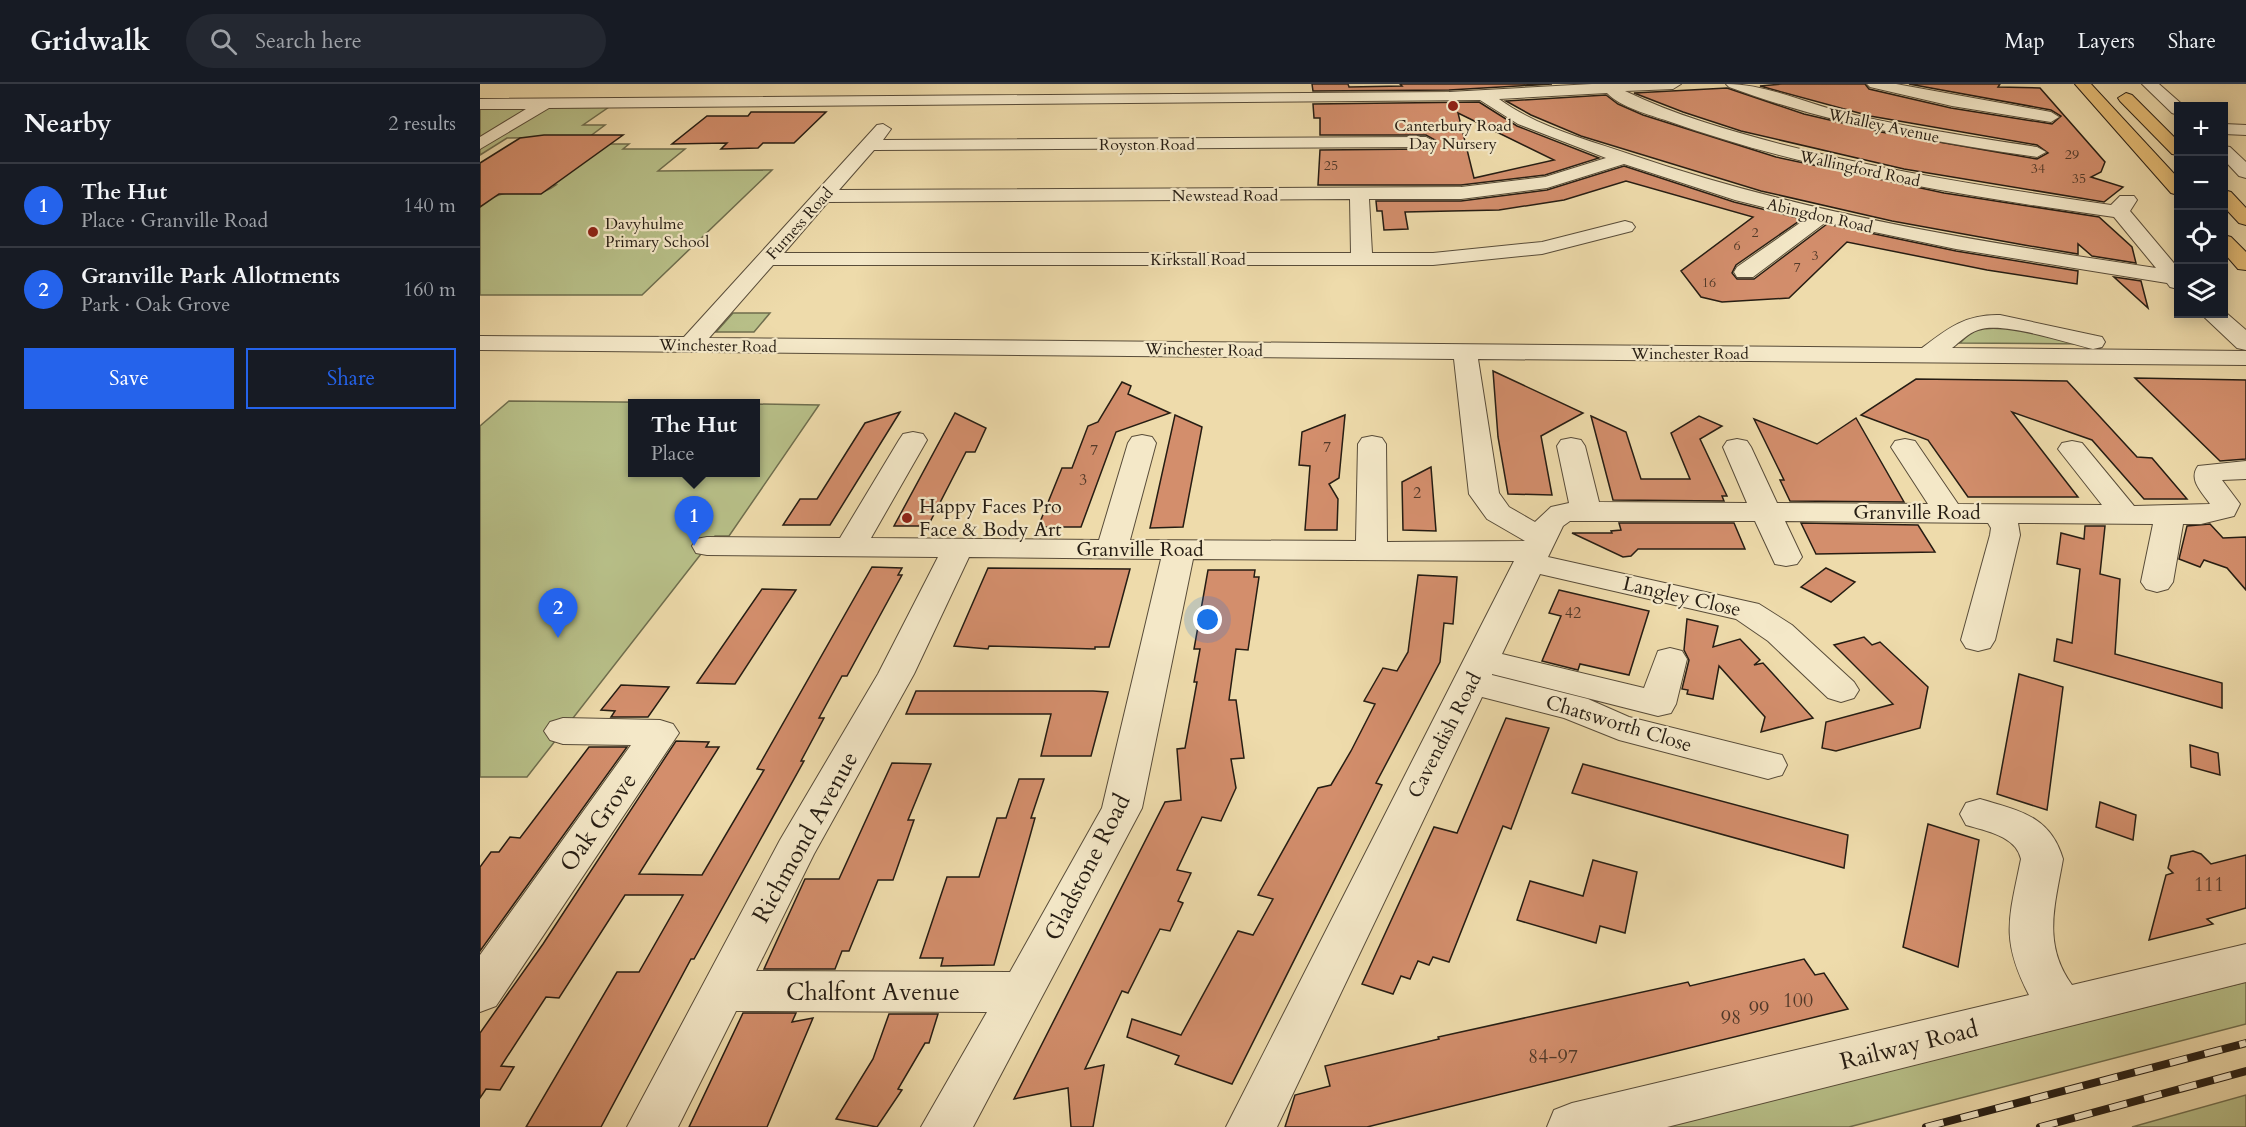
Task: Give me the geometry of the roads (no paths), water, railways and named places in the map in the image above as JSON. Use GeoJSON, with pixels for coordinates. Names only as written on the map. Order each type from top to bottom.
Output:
{"type":"FeatureCollection","features":[{"type":"Feature","properties":{"kind":"highway"},"geometry":{"type":"LineString","coordinates":[[2068,84],[2148,153]]}},
{"type":"Feature","properties":{"kind":"highway"},"geometry":{"type":"LineString","coordinates":[[2083,84],[2174,184]]}},
{"type":"Feature","properties":{"kind":"highway"},"geometry":{"type":"LineString","coordinates":[[2122,85],[2174,138]]}},
{"type":"Feature","properties":{"kind":"highway"},"geometry":{"type":"LineString","coordinates":[[2122,85],[2174,145]]}},
{"type":"Feature","properties":{"kind":"highway"},"geometry":{"type":"LineString","coordinates":[[2228,201],[2246,219]]}},
{"type":"Feature","properties":{"kind":"highway"},"geometry":{"type":"LineString","coordinates":[[2228,246],[2246,264]]}},
{"type":"Feature","properties":{"kind":"street"},"geometry":{"type":"LineString","coordinates":[[825,101],[835,84]]}},
{"type":"Feature","properties":{"kind":"street"},"geometry":{"type":"LineString","coordinates":[[963,101],[970,84]]}},
{"type":"Feature","properties":{"kind":"street"},"geometry":{"type":"LineString","coordinates":[[480,104],[963,101],[1100,92],[1372,92],[1484,95],[1504,89],[1610,89],[1673,84]]}},
{"type":"Feature","properties":{"kind":"street","name":"Whalley Avenue"},"geometry":{"type":"LineString","coordinates":[[1734,84],[1799,105],[1874,124],[2037,152]]}},
{"type":"Feature","properties":{"kind":"street"},"geometry":{"type":"LineString","coordinates":[[1875,84],[1952,101],[2051,117]]}},
{"type":"Feature","properties":{"kind":"street"},"geometry":{"type":"LineString","coordinates":[[2150,84],[2174,106]]}},
{"type":"Feature","properties":{"kind":"street"},"geometry":{"type":"LineString","coordinates":[[683,102],[705,85]]}},
{"type":"Feature","properties":{"kind":"street"},"geometry":{"type":"LineString","coordinates":[[480,144],[570,89]]}},
{"type":"Feature","properties":{"kind":"street","name":"Wallingford Road"},"geometry":{"type":"LineString","coordinates":[[1610,89],[1707,128],[1790,152],[1937,184],[2123,206],[2174,277]]}},
{"type":"Feature","properties":{"kind":"street"},"geometry":{"type":"LineString","coordinates":[[1234,92],[1303,98],[1372,92]]}},
{"type":"Feature","properties":{"kind":"street","name":"Abingdon Road"},"geometry":{"type":"LineString","coordinates":[[1484,95],[1511,112],[1544,128],[1623,159],[1710,186],[1822,216],[1959,245],[2174,280]]}},
{"type":"Feature","properties":{"kind":"street"},"geometry":{"type":"LineString","coordinates":[[1299,195],[1303,98]]}},
{"type":"Feature","properties":{"kind":"street","name":"Furness Road"},"geometry":{"type":"LineString","coordinates":[[690,345],[908,101]]}},
{"type":"Feature","properties":{"kind":"street"},"geometry":{"type":"LineString","coordinates":[[2228,129],[2246,130]]}},
{"type":"Feature","properties":{"kind":"street","name":"Royston Road"},"geometry":{"type":"LineString","coordinates":[[869,145],[1426,142]]}},
{"type":"Feature","properties":{"kind":"street"},"geometry":{"type":"LineString","coordinates":[[2228,156],[2246,172]]}},
{"type":"Feature","properties":{"kind":"street","name":"Newstead Road"},"geometry":{"type":"LineString","coordinates":[[823,196],[1359,195],[1491,191],[1547,182],[1623,159]]}},
{"type":"Feature","properties":{"kind":"street"},"geometry":{"type":"LineString","coordinates":[[1359,195],[1362,259]]}},
{"type":"Feature","properties":{"kind":"street"},"geometry":{"type":"LineString","coordinates":[[1745,272],[1822,216]]}},
{"type":"Feature","properties":{"kind":"street","name":"Kirkstall Road"},"geometry":{"type":"LineString","coordinates":[[767,259],[1362,259],[1505,254],[1575,242],[1625,227]]}},
{"type":"Feature","properties":{"kind":"street"},"geometry":{"type":"LineString","coordinates":[[2218,318],[2246,343]]}},
{"type":"Feature","properties":{"kind":"street","name":"Winchester Road"},"geometry":{"type":"LineString","coordinates":[[1928,355],[1968,326],[1986,321],[2014,324],[2154,356]]}},
{"type":"Feature","properties":{"kind":"street","name":"Winchester Road"},"geometry":{"type":"LineString","coordinates":[[480,343],[2246,358]]}},
{"type":"Feature","properties":{"kind":"street"},"geometry":{"type":"LineString","coordinates":[[1465,352],[1484,494],[1498,513],[1536,551]]}},
{"type":"Feature","properties":{"kind":"street"},"geometry":{"type":"LineString","coordinates":[[850,547],[913,440]]}},
{"type":"Feature","properties":{"kind":"street"},"geometry":{"type":"LineString","coordinates":[[1112,549],[1142,442]]}},
{"type":"Feature","properties":{"kind":"street"},"geometry":{"type":"LineString","coordinates":[[1371,550],[1372,444]]}},
{"type":"Feature","properties":{"kind":"street"},"geometry":{"type":"LineString","coordinates":[[1571,446],[1586,511]]}},
{"type":"Feature","properties":{"kind":"street"},"geometry":{"type":"LineString","coordinates":[[1737,447],[1786,557]]}},
{"type":"Feature","properties":{"kind":"street"},"geometry":{"type":"LineString","coordinates":[[1905,447],[1948,512]]}},
{"type":"Feature","properties":{"kind":"street"},"geometry":{"type":"LineString","coordinates":[[2072,449],[2125,514]]}},
{"type":"Feature","properties":{"kind":"street","name":"Granville Road"},"geometry":{"type":"LineString","coordinates":[[713,542],[850,547],[1536,551],[1555,516],[1586,511],[2201,514],[2223,510],[2225,504],[2208,480],[2208,472],[2246,470]]}},
{"type":"Feature","properties":{"kind":"street"},"geometry":{"type":"LineString","coordinates":[[1978,640],[2006,528],[1997,513]]}},
{"type":"Feature","properties":{"kind":"street"},"geometry":{"type":"LineString","coordinates":[[2157,582],[2170,514]]}},
{"type":"Feature","properties":{"kind":"street","name":"Richmond Avenue"},"geometry":{"type":"LineString","coordinates":[[652,1127],[795,851],[896,674],[958,548]]}},
{"type":"Feature","properties":{"kind":"street","name":"Gladstone Road"},"geometry":{"type":"LineString","coordinates":[[946,1127],[1023,992],[1126,794],[1179,550]]}},
{"type":"Feature","properties":{"kind":"street","name":"Cavendish Road"},"geometry":{"type":"LineString","coordinates":[[1251,1127],[1536,551]]}},
{"type":"Feature","properties":{"kind":"street","name":"Langley Close"},"geometry":{"type":"LineString","coordinates":[[1536,551],[1747,611],[1780,633],[1841,690]]}},
{"type":"Feature","properties":{"kind":"street"},"geometry":{"type":"LineString","coordinates":[[1476,671],[1658,704],[1670,659]]}},
{"type":"Feature","properties":{"kind":"street","name":"Chatsworth Close"},"geometry":{"type":"LineString","coordinates":[[1476,671],[1619,727],[1768,765]]}},
{"type":"Feature","properties":{"kind":"street","name":"Oak Grove"},"geometry":{"type":"LineString","coordinates":[[480,992],[660,733],[563,731]]}},
{"type":"Feature","properties":{"kind":"street"},"geometry":{"type":"LineString","coordinates":[[1980,814],[2028,833],[2036,840],[2041,850],[2042,858],[2030,924],[2030,947],[2037,970],[2062,1008]]}},
{"type":"Feature","properties":{"kind":"street","name":"Railway Road"},"geometry":{"type":"LineString","coordinates":[[1572,1127],[2246,963]]}},
{"type":"Feature","properties":{"kind":"street","name":"Chalfont Avenue"},"geometry":{"type":"LineString","coordinates":[[723,991],[1023,992]]}},
{"type":"Feature","properties":{"kind":"railway"},"geometry":{"type":"LineString","coordinates":[[1926,1127],[2246,1043]]}},
{"type":"Feature","properties":{"kind":"railway"},"geometry":{"type":"LineString","coordinates":[[2040,1127],[2246,1071]]}},
{"type":"Feature","properties":{"kind":"place","name":"Canterbury Road Day Nursery"},"geometry":{"type":"Point","coordinates":[1453,106]}},
{"type":"Feature","properties":{"kind":"place","name":"Davyhulme Primary School"},"geometry":{"type":"Point","coordinates":[593,232]}},
{"type":"Feature","properties":{"kind":"place","name":"Happy Faces Pro Face & Body Art"},"geometry":{"type":"Point","coordinates":[907,518]}},
{"type":"Feature","properties":{"kind":"place","name":"The Hut"},"geometry":{"type":"Point","coordinates":[694,546]}},
{"type":"Feature","properties":{"kind":"place","name":"Granville Park Allotments"},"geometry":{"type":"Point","coordinates":[558,638]}}]}
